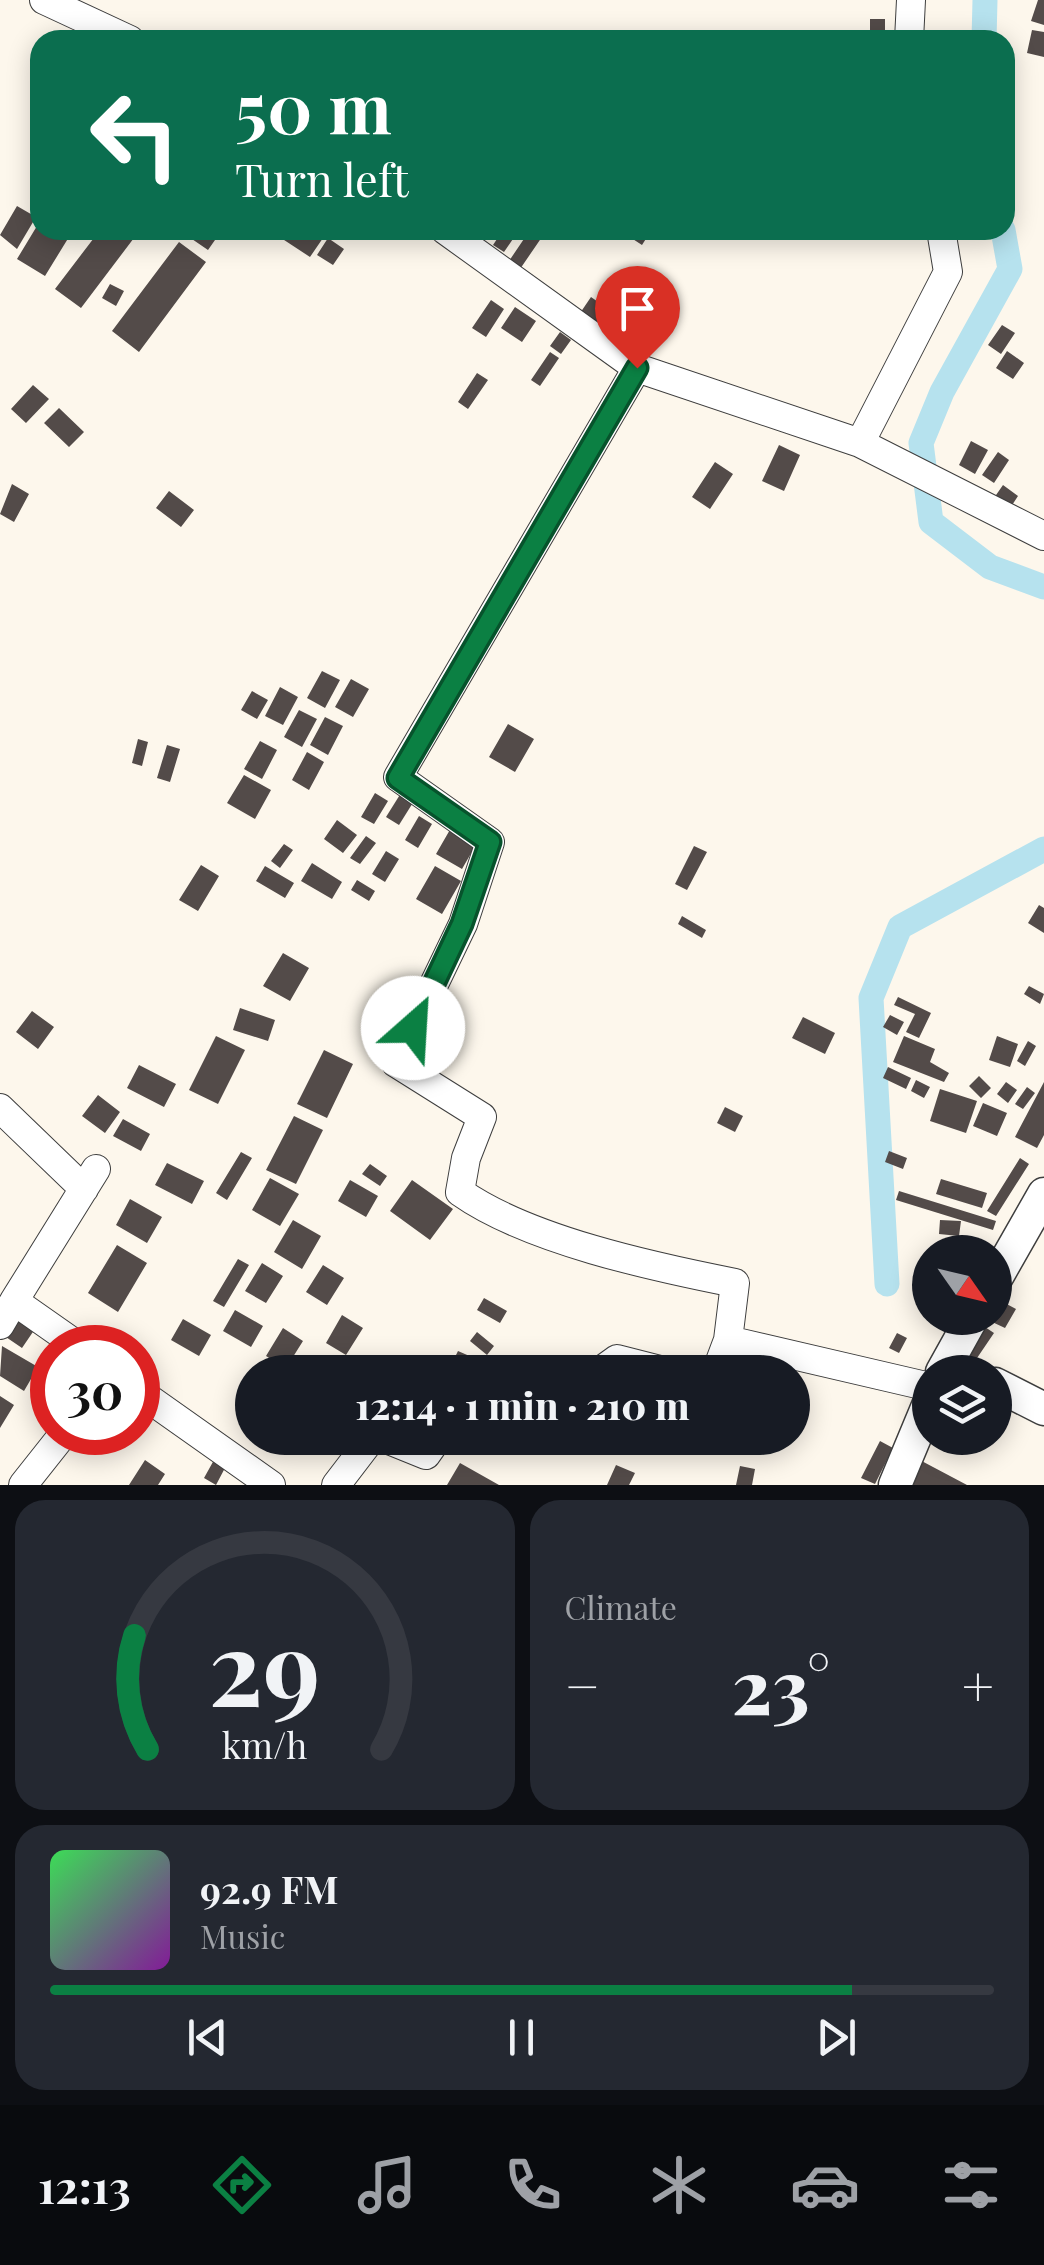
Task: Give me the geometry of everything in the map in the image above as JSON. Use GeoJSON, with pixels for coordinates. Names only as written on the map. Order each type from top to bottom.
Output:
{"type":"FeatureCollection","features":[{"type":"Feature","properties":{"kind":"street"},"geometry":{"type":"LineString","coordinates":[[44,0],[108,30]]}},
{"type":"Feature","properties":{"kind":"street"},"geometry":{"type":"LineString","coordinates":[[910,30],[912,0]]}},
{"type":"Feature","properties":{"kind":"street"},"geometry":{"type":"LineString","coordinates":[[459,240],[637,368],[860,443],[1044,536]]}},
{"type":"Feature","properties":{"kind":"street"},"geometry":{"type":"LineString","coordinates":[[860,443],[948,272],[942,240]]}},
{"type":"Feature","properties":{"kind":"street"},"geometry":{"type":"LineString","coordinates":[[637,368],[398,778],[490,842],[462,924],[396,1063],[482,1117],[466,1158],[460,1192],[482,1208],[630,1262],[735,1284],[722,1355]]}},
{"type":"Feature","properties":{"kind":"street"},"geometry":{"type":"LineString","coordinates":[[0,1108],[90,1179],[7,1313],[32,1325]]}},
{"type":"Feature","properties":{"kind":"street"},"geometry":{"type":"LineString","coordinates":[[1012,1250],[1044,1194]]}},
{"type":"Feature","properties":{"kind":"street"},"geometry":{"type":"LineString","coordinates":[[728,1340],[912,1368]]}},
{"type":"Feature","properties":{"kind":"street"},"geometry":{"type":"LineString","coordinates":[[1012,1393],[1044,1409]]}},
{"type":"Feature","properties":{"kind":"street"},"geometry":{"type":"LineString","coordinates":[[160,1407],[271,1485]]}},
{"type":"Feature","properties":{"kind":"street"},"geometry":{"type":"LineString","coordinates":[[895,1485],[912,1444]]}},
{"type":"Feature","properties":{"kind":"street"},"geometry":{"type":"LineString","coordinates":[[24,1485],[47,1455]]}},
{"type":"Feature","properties":{"kind":"street"},"geometry":{"type":"LineString","coordinates":[[336,1485],[359,1455]]}},
{"type":"Feature","properties":{"kind":"building"},"geometry":{"type":"Polygon","coordinates":[[[1038,0],[1044,0],[1044,25],[1031,21],[1038,0]]]}},
{"type":"Feature","properties":{"kind":"building"},"geometry":{"type":"Polygon","coordinates":[[[870,19],[885,19],[885,30],[870,30],[870,19]]]}},
{"type":"Feature","properties":{"kind":"building"},"geometry":{"type":"Polygon","coordinates":[[[1032,30],[1044,32],[1044,57],[1027,53],[1032,30]]]}},
{"type":"Feature","properties":{"kind":"building"},"geometry":{"type":"Polygon","coordinates":[[[17,206],[30,214],[30,227],[17,249],[0,235],[17,206]]]}},
{"type":"Feature","properties":{"kind":"building"},"geometry":{"type":"Polygon","coordinates":[[[30,238],[67,240],[45,276],[17,259],[30,238]]]}},
{"type":"Feature","properties":{"kind":"building"},"geometry":{"type":"Polygon","coordinates":[[[92,240],[132,240],[81,308],[55,289],[92,240]]]}},
{"type":"Feature","properties":{"kind":"building"},"geometry":{"type":"Polygon","coordinates":[[[193,240],[215,240],[208,250],[193,240]]]}},
{"type":"Feature","properties":{"kind":"building"},"geometry":{"type":"Polygon","coordinates":[[[284,240],[322,240],[310,257],[284,240]]]}},
{"type":"Feature","properties":{"kind":"building"},"geometry":{"type":"Polygon","coordinates":[[[327,240],[344,249],[333,265],[317,255],[327,240]]]}},
{"type":"Feature","properties":{"kind":"building"},"geometry":{"type":"Polygon","coordinates":[[[496,240],[512,240],[504,252],[493,245],[496,240]]]}},
{"type":"Feature","properties":{"kind":"building"},"geometry":{"type":"Polygon","coordinates":[[[523,240],[540,240],[518,272],[507,264],[523,240]]]}},
{"type":"Feature","properties":{"kind":"building"},"geometry":{"type":"Polygon","coordinates":[[[179,242],[206,262],[139,352],[112,331],[179,242]]]}},
{"type":"Feature","properties":{"kind":"building"},"geometry":{"type":"Polygon","coordinates":[[[110,284],[124,291],[116,306],[102,298],[110,284]]]}},
{"type":"Feature","properties":{"kind":"building"},"geometry":{"type":"Polygon","coordinates":[[[591,297],[611,311],[594,336],[574,322],[591,297]]]}},
{"type":"Feature","properties":{"kind":"building"},"geometry":{"type":"Polygon","coordinates":[[[491,300],[504,309],[486,337],[472,328],[491,300]]]}},
{"type":"Feature","properties":{"kind":"building"},"geometry":{"type":"Polygon","coordinates":[[[515,307],[536,321],[522,342],[501,328],[515,307]]]}},
{"type":"Feature","properties":{"kind":"building"},"geometry":{"type":"Polygon","coordinates":[[[613,319],[652,346],[637,368],[598,341],[613,319]]]}},
{"type":"Feature","properties":{"kind":"building"},"geometry":{"type":"Polygon","coordinates":[[[1002,325],[1015,333],[1001,354],[988,345],[1002,325]]]}},
{"type":"Feature","properties":{"kind":"building"},"geometry":{"type":"Polygon","coordinates":[[[560,332],[571,340],[561,354],[550,346],[560,332]]]}},
{"type":"Feature","properties":{"kind":"building"},"geometry":{"type":"Polygon","coordinates":[[[1007,351],[1024,363],[1013,379],[996,368],[1007,351]]]}},
{"type":"Feature","properties":{"kind":"building"},"geometry":{"type":"Polygon","coordinates":[[[550,352],[559,358],[540,386],[531,380],[550,352]]]}},
{"type":"Feature","properties":{"kind":"building"},"geometry":{"type":"Polygon","coordinates":[[[477,373],[488,380],[468,409],[458,402],[477,373]]]}},
{"type":"Feature","properties":{"kind":"building"},"geometry":{"type":"Polygon","coordinates":[[[33,385],[49,399],[26,423],[11,409],[33,385]]]}},
{"type":"Feature","properties":{"kind":"building"},"geometry":{"type":"Polygon","coordinates":[[[59,408],[84,432],[69,447],[44,423],[59,408]]]}},
{"type":"Feature","properties":{"kind":"building"},"geometry":{"type":"Polygon","coordinates":[[[971,441],[988,450],[975,474],[959,465],[971,441]]]}},
{"type":"Feature","properties":{"kind":"building"},"geometry":{"type":"Polygon","coordinates":[[[779,445],[800,455],[784,491],[762,481],[779,445]]]}},
{"type":"Feature","properties":{"kind":"building"},"geometry":{"type":"Polygon","coordinates":[[[998,452],[1009,460],[994,483],[982,475],[998,452]]]}},
{"type":"Feature","properties":{"kind":"building"},"geometry":{"type":"Polygon","coordinates":[[[715,462],[733,474],[710,509],[692,497],[715,462]]]}},
{"type":"Feature","properties":{"kind":"building"},"geometry":{"type":"Polygon","coordinates":[[[12,484],[29,494],[14,522],[0,514],[12,484]]]}},
{"type":"Feature","properties":{"kind":"building"},"geometry":{"type":"Polygon","coordinates":[[[1003,485],[1018,496],[1003,519],[987,508],[1003,485]]]}},
{"type":"Feature","properties":{"kind":"building"},"geometry":{"type":"Polygon","coordinates":[[[169,491],[194,510],[181,527],[156,508],[169,491]]]}},
{"type":"Feature","properties":{"kind":"building"},"geometry":{"type":"Polygon","coordinates":[[[322,671],[340,680],[325,708],[307,698],[322,671]]]}},
{"type":"Feature","properties":{"kind":"building"},"geometry":{"type":"Polygon","coordinates":[[[351,679],[369,689],[353,717],[335,707],[351,679]]]}},
{"type":"Feature","properties":{"kind":"building"},"geometry":{"type":"Polygon","coordinates":[[[280,687],[298,697],[283,725],[265,716],[280,687]]]}},
{"type":"Feature","properties":{"kind":"building"},"geometry":{"type":"Polygon","coordinates":[[[252,691],[268,700],[257,719],[241,710],[252,691]]]}},
{"type":"Feature","properties":{"kind":"building"},"geometry":{"type":"Polygon","coordinates":[[[299,710],[317,719],[302,747],[284,737],[299,710]]]}},
{"type":"Feature","properties":{"kind":"building"},"geometry":{"type":"Polygon","coordinates":[[[325,717],[343,726],[328,755],[310,745],[325,717]]]}},
{"type":"Feature","properties":{"kind":"building"},"geometry":{"type":"Polygon","coordinates":[[[508,724],[534,739],[515,772],[489,757],[508,724]]]}},
{"type":"Feature","properties":{"kind":"building"},"geometry":{"type":"Polygon","coordinates":[[[138,739],[148,742],[142,766],[132,763],[138,739]]]}},
{"type":"Feature","properties":{"kind":"building"},"geometry":{"type":"Polygon","coordinates":[[[260,741],[277,750],[262,779],[244,769],[260,741]]]}},
{"type":"Feature","properties":{"kind":"building"},"geometry":{"type":"Polygon","coordinates":[[[167,745],[180,749],[170,782],[157,778],[167,745]]]}},
{"type":"Feature","properties":{"kind":"building"},"geometry":{"type":"Polygon","coordinates":[[[307,752],[324,762],[309,790],[292,780],[307,752]]]}},
{"type":"Feature","properties":{"kind":"building"},"geometry":{"type":"Polygon","coordinates":[[[244,775],[271,790],[255,819],[227,803],[244,775]]]}},
{"type":"Feature","properties":{"kind":"building"},"geometry":{"type":"Polygon","coordinates":[[[375,793],[388,801],[374,824],[361,817],[375,793]]]}},
{"type":"Feature","properties":{"kind":"building"},"geometry":{"type":"Polygon","coordinates":[[[401,793],[414,801],[399,825],[386,817],[401,793]]]}},
{"type":"Feature","properties":{"kind":"building"},"geometry":{"type":"Polygon","coordinates":[[[419,816],[432,824],[418,848],[405,840],[419,816]]]}},
{"type":"Feature","properties":{"kind":"building"},"geometry":{"type":"Polygon","coordinates":[[[337,820],[357,835],[343,853],[324,839],[337,820]]]}},
{"type":"Feature","properties":{"kind":"building"},"geometry":{"type":"Polygon","coordinates":[[[455,821],[481,836],[462,869],[436,854],[455,821]]]}},
{"type":"Feature","properties":{"kind":"building"},"geometry":{"type":"Polygon","coordinates":[[[366,836],[376,843],[360,864],[350,858],[366,836]]]}},
{"type":"Feature","properties":{"kind":"building"},"geometry":{"type":"Polygon","coordinates":[[[284,844],[293,850],[280,868],[271,861],[284,844]]]}},
{"type":"Feature","properties":{"kind":"building"},"geometry":{"type":"Polygon","coordinates":[[[694,846],[707,852],[687,890],[675,884],[694,846]]]}},
{"type":"Feature","properties":{"kind":"building"},"geometry":{"type":"Polygon","coordinates":[[[386,851],[399,859],[385,882],[372,874],[386,851]]]}},
{"type":"Feature","properties":{"kind":"building"},"geometry":{"type":"Polygon","coordinates":[[[312,863],[342,882],[332,899],[301,881],[312,863]]]}},
{"type":"Feature","properties":{"kind":"building"},"geometry":{"type":"Polygon","coordinates":[[[201,865],[219,876],[198,911],[179,900],[201,865]]]}},
{"type":"Feature","properties":{"kind":"building"},"geometry":{"type":"Polygon","coordinates":[[[265,866],[294,883],[285,898],[256,881],[265,866]]]}},
{"type":"Feature","properties":{"kind":"building"},"geometry":{"type":"Polygon","coordinates":[[[435,866],[461,881],[442,914],[416,899],[435,866]]]}},
{"type":"Feature","properties":{"kind":"building"},"geometry":{"type":"Polygon","coordinates":[[[357,880],[375,891],[369,901],[351,890],[357,880]]]}},
{"type":"Feature","properties":{"kind":"building"},"geometry":{"type":"Polygon","coordinates":[[[1039,905],[1044,908],[1044,933],[1028,923],[1039,905]]]}},
{"type":"Feature","properties":{"kind":"building"},"geometry":{"type":"Polygon","coordinates":[[[682,916],[706,930],[702,938],[678,924],[682,916]]]}},
{"type":"Feature","properties":{"kind":"building"},"geometry":{"type":"Polygon","coordinates":[[[283,953],[309,968],[290,1001],[263,986],[283,953]]]}},
{"type":"Feature","properties":{"kind":"building"},"geometry":{"type":"Polygon","coordinates":[[[1029,986],[1044,994],[1040,1004],[1024,994],[1029,986]]]}},
{"type":"Feature","properties":{"kind":"building"},"geometry":{"type":"Polygon","coordinates":[[[898,997],[931,1013],[919,1038],[906,1032],[915,1014],[894,1005],[898,997]]]}},
{"type":"Feature","properties":{"kind":"building"},"geometry":{"type":"Polygon","coordinates":[[[240,1008],[275,1020],[268,1041],[233,1030],[240,1008]]]}},
{"type":"Feature","properties":{"kind":"building"},"geometry":{"type":"Polygon","coordinates":[[[32,1011],[54,1027],[38,1049],[16,1032],[32,1011]]]}},
{"type":"Feature","properties":{"kind":"building"},"geometry":{"type":"Polygon","coordinates":[[[890,1015],[904,1022],[897,1035],[883,1027],[890,1015]]]}},
{"type":"Feature","properties":{"kind":"building"},"geometry":{"type":"Polygon","coordinates":[[[803,1017],[835,1033],[825,1054],[792,1038],[803,1017]]]}},
{"type":"Feature","properties":{"kind":"building"},"geometry":{"type":"Polygon","coordinates":[[[216,1036],[245,1050],[218,1104],[189,1090],[216,1036]]]}},
{"type":"Feature","properties":{"kind":"building"},"geometry":{"type":"Polygon","coordinates":[[[904,1036],[935,1049],[930,1062],[949,1073],[944,1082],[893,1062],[904,1036]]]}},
{"type":"Feature","properties":{"kind":"building"},"geometry":{"type":"Polygon","coordinates":[[[997,1036],[1018,1044],[1010,1067],[989,1060],[997,1036]]]}},
{"type":"Feature","properties":{"kind":"building"},"geometry":{"type":"Polygon","coordinates":[[[1028,1041],[1036,1046],[1025,1066],[1017,1061],[1028,1041]]]}},
{"type":"Feature","properties":{"kind":"building"},"geometry":{"type":"Polygon","coordinates":[[[324,1050],[353,1064],[327,1118],[297,1104],[324,1050]]]}},
{"type":"Feature","properties":{"kind":"building"},"geometry":{"type":"Polygon","coordinates":[[[139,1065],[176,1084],[164,1107],[127,1088],[139,1065]]]}},
{"type":"Feature","properties":{"kind":"building"},"geometry":{"type":"Polygon","coordinates":[[[888,1067],[911,1078],[906,1089],[883,1078],[888,1067]]]}},
{"type":"Feature","properties":{"kind":"building"},"geometry":{"type":"Polygon","coordinates":[[[979,1076],[991,1088],[981,1098],[969,1086],[979,1076]]]}},
{"type":"Feature","properties":{"kind":"building"},"geometry":{"type":"Polygon","coordinates":[[[916,1080],[930,1087],[924,1098],[911,1091],[916,1080]]]}},
{"type":"Feature","properties":{"kind":"building"},"geometry":{"type":"Polygon","coordinates":[[[1006,1082],[1017,1090],[1008,1103],[997,1094],[1006,1082]]]}},
{"type":"Feature","properties":{"kind":"building"},"geometry":{"type":"Polygon","coordinates":[[[1044,1082],[1044,1135],[1037,1148],[1015,1137],[1044,1082]]]}},
{"type":"Feature","properties":{"kind":"building"},"geometry":{"type":"Polygon","coordinates":[[[1027,1087],[1035,1093],[1023,1109],[1015,1104],[1027,1087]]]}},
{"type":"Feature","properties":{"kind":"building"},"geometry":{"type":"Polygon","coordinates":[[[940,1089],[977,1101],[966,1133],[930,1121],[940,1089]]]}},
{"type":"Feature","properties":{"kind":"building"},"geometry":{"type":"Polygon","coordinates":[[[98,1095],[120,1112],[105,1133],[82,1116],[98,1095]]]}},
{"type":"Feature","properties":{"kind":"building"},"geometry":{"type":"Polygon","coordinates":[[[983,1103],[1007,1113],[997,1136],[973,1126],[983,1103]]]}},
{"type":"Feature","properties":{"kind":"building"},"geometry":{"type":"Polygon","coordinates":[[[725,1107],[743,1116],[735,1132],[717,1123],[725,1107]]]}},
{"type":"Feature","properties":{"kind":"building"},"geometry":{"type":"Polygon","coordinates":[[[294,1116],[323,1130],[296,1184],[266,1170],[294,1116]]]}},
{"type":"Feature","properties":{"kind":"building"},"geometry":{"type":"Polygon","coordinates":[[[123,1119],[150,1134],[141,1151],[113,1136],[123,1119]]]}},
{"type":"Feature","properties":{"kind":"building"},"geometry":{"type":"Polygon","coordinates":[[[889,1151],[907,1158],[903,1169],[885,1162],[889,1151]]]}},
{"type":"Feature","properties":{"kind":"building"},"geometry":{"type":"Polygon","coordinates":[[[241,1152],[252,1158],[227,1200],[216,1193],[241,1152]]]}},
{"type":"Feature","properties":{"kind":"building"},"geometry":{"type":"Polygon","coordinates":[[[1020,1158],[1029,1164],[996,1216],[987,1211],[1020,1158]]]}},
{"type":"Feature","properties":{"kind":"building"},"geometry":{"type":"Polygon","coordinates":[[[167,1163],[204,1181],[192,1204],[155,1185],[167,1163]]]}},
{"type":"Feature","properties":{"kind":"building"},"geometry":{"type":"Polygon","coordinates":[[[370,1164],[387,1176],[380,1186],[362,1174],[370,1164]]]}},
{"type":"Feature","properties":{"kind":"building"},"geometry":{"type":"Polygon","coordinates":[[[270,1178],[299,1194],[280,1226],[252,1210],[270,1178]]]}},
{"type":"Feature","properties":{"kind":"building"},"geometry":{"type":"Polygon","coordinates":[[[941,1179],[987,1193],[982,1208],[936,1194],[941,1179]]]}},
{"type":"Feature","properties":{"kind":"building"},"geometry":{"type":"Polygon","coordinates":[[[350,1180],[378,1196],[366,1217],[338,1201],[350,1180]]]}},
{"type":"Feature","properties":{"kind":"building"},"geometry":{"type":"Polygon","coordinates":[[[412,1180],[453,1209],[430,1240],[390,1211],[412,1180]]]}},
{"type":"Feature","properties":{"kind":"building"},"geometry":{"type":"Polygon","coordinates":[[[899,1191],[996,1221],[993,1230],[896,1200],[899,1191]]]}},
{"type":"Feature","properties":{"kind":"building"},"geometry":{"type":"Polygon","coordinates":[[[130,1199],[162,1217],[147,1243],[116,1225],[130,1199]]]}},
{"type":"Feature","properties":{"kind":"building"},"geometry":{"type":"Polygon","coordinates":[[[293,1220],[321,1236],[302,1269],[274,1252],[293,1220]]]}},
{"type":"Feature","properties":{"kind":"building"},"geometry":{"type":"Polygon","coordinates":[[[940,1220],[961,1221],[959,1235],[939,1234],[940,1220]]]}},
{"type":"Feature","properties":{"kind":"building"},"geometry":{"type":"Polygon","coordinates":[[[117,1245],[147,1263],[118,1312],[88,1293],[117,1245]]]}},
{"type":"Feature","properties":{"kind":"building"},"geometry":{"type":"Polygon","coordinates":[[[238,1259],[249,1265],[224,1307],[213,1301],[238,1259]]]}},
{"type":"Feature","properties":{"kind":"building"},"geometry":{"type":"Polygon","coordinates":[[[262,1263],[283,1276],[266,1303],[245,1291],[262,1263]]]}},
{"type":"Feature","properties":{"kind":"building"},"geometry":{"type":"Polygon","coordinates":[[[323,1265],[344,1278],[327,1305],[306,1292],[323,1265]]]}},
{"type":"Feature","properties":{"kind":"building"},"geometry":{"type":"Polygon","coordinates":[[[484,1298],[507,1311],[500,1323],[477,1310],[484,1298]]]}},
{"type":"Feature","properties":{"kind":"building"},"geometry":{"type":"Polygon","coordinates":[[[16,1307],[39,1323],[30,1325],[30,1336],[22,1348],[0,1333],[16,1307]]]}},
{"type":"Feature","properties":{"kind":"building"},"geometry":{"type":"Polygon","coordinates":[[[235,1310],[263,1326],[251,1347],[223,1331],[235,1310]]]}},
{"type":"Feature","properties":{"kind":"building"},"geometry":{"type":"Polygon","coordinates":[[[342,1315],[363,1328],[346,1355],[326,1343],[342,1315]]]}},
{"type":"Feature","properties":{"kind":"building"},"geometry":{"type":"Polygon","coordinates":[[[183,1319],[211,1335],[199,1356],[171,1340],[183,1319]]]}},
{"type":"Feature","properties":{"kind":"building"},"geometry":{"type":"Polygon","coordinates":[[[283,1328],[303,1341],[294,1355],[267,1355],[283,1328]]]}},
{"type":"Feature","properties":{"kind":"building"},"geometry":{"type":"Polygon","coordinates":[[[477,1332],[494,1346],[487,1355],[470,1341],[477,1332]]]}},
{"type":"Feature","properties":{"kind":"building"},"geometry":{"type":"Polygon","coordinates":[[[897,1333],[907,1338],[899,1353],[889,1348],[897,1333]]]}},
{"type":"Feature","properties":{"kind":"building"},"geometry":{"type":"Polygon","coordinates":[[[971,1335],[993,1335],[979,1355],[960,1351],[971,1335]]]}},
{"type":"Feature","properties":{"kind":"building"},"geometry":{"type":"Polygon","coordinates":[[[2,1346],[30,1362],[30,1381],[24,1391],[0,1376],[2,1346]]]}},
{"type":"Feature","properties":{"kind":"building"},"geometry":{"type":"Polygon","coordinates":[[[0,1396],[14,1405],[0,1428],[0,1396]]]}},
{"type":"Feature","properties":{"kind":"building"},"geometry":{"type":"Polygon","coordinates":[[[880,1441],[893,1448],[875,1484],[861,1478],[880,1441]]]}},
{"type":"Feature","properties":{"kind":"building"},"geometry":{"type":"Polygon","coordinates":[[[916,1458],[967,1485],[901,1485],[916,1458]]]}},
{"type":"Feature","properties":{"kind":"building"},"geometry":{"type":"Polygon","coordinates":[[[145,1460],[165,1474],[158,1485],[129,1485],[145,1460]]]}},
{"type":"Feature","properties":{"kind":"building"},"geometry":{"type":"Polygon","coordinates":[[[214,1460],[226,1466],[216,1485],[204,1478],[214,1460]]]}},
{"type":"Feature","properties":{"kind":"building"},"geometry":{"type":"Polygon","coordinates":[[[460,1463],[499,1485],[447,1485],[460,1463]]]}},
{"type":"Feature","properties":{"kind":"building"},"geometry":{"type":"Polygon","coordinates":[[[616,1465],[635,1473],[629,1485],[607,1485],[616,1465]]]}},
{"type":"Feature","properties":{"kind":"building"},"geometry":{"type":"Polygon","coordinates":[[[740,1466],[755,1469],[752,1485],[736,1485],[740,1466]]]}},
{"type":"Feature","properties":{"kind":"waterway"},"geometry":{"type":"LineString","coordinates":[[984,30],[985,0]]}},
{"type":"Feature","properties":{"kind":"waterway"},"geometry":{"type":"LineString","coordinates":[[1005,240],[1010,269],[942,392],[921,443],[931,522],[990,567],[1044,587]]}},
{"type":"Feature","properties":{"kind":"waterway"},"geometry":{"type":"LineString","coordinates":[[887,1284],[871,998],[900,927],[1044,849]]}},
{"type":"Feature","properties":{"kind":"route"},"geometry":{"type":"LineString","coordinates":[[413,1028],[462,924],[490,842],[398,778],[637,368]]}}]}
